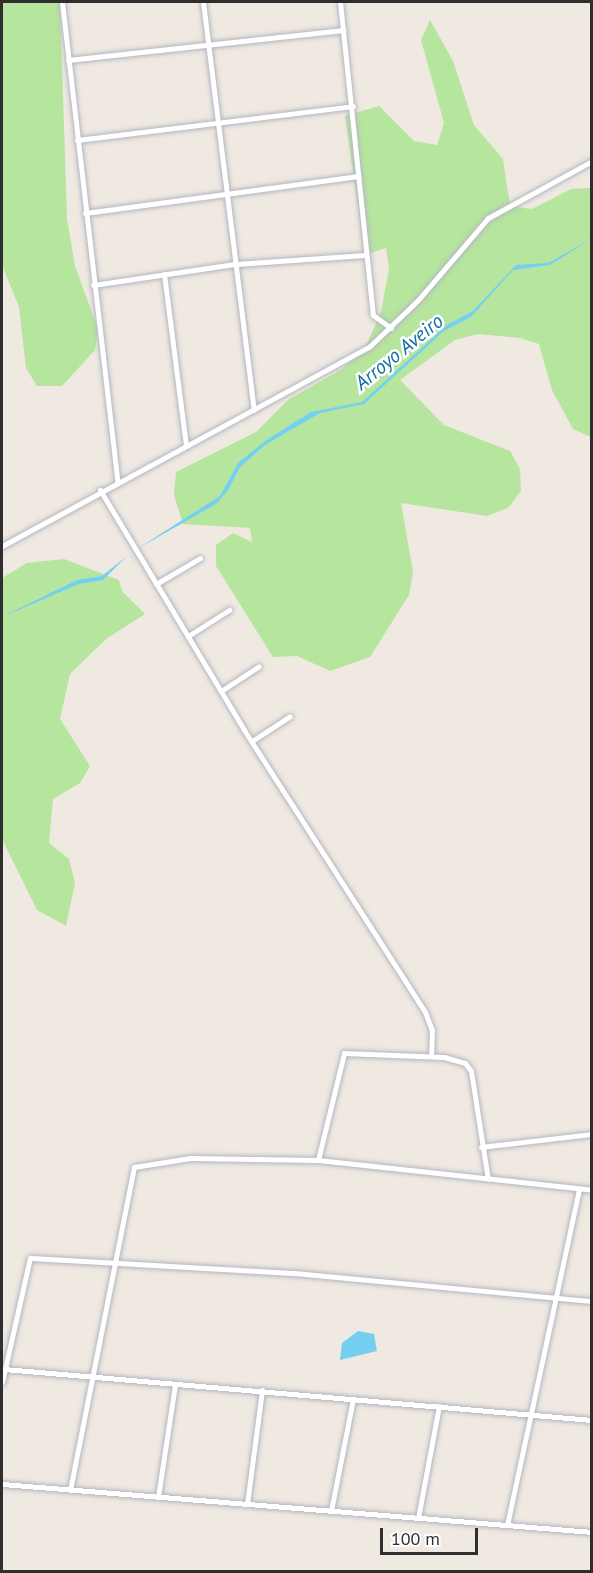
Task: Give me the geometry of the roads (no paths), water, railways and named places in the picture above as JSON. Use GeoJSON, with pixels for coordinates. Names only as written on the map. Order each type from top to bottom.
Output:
{"type":"FeatureCollection","features":[{"type":"Feature","properties":{"kind":"street"},"geometry":{"type":"LineString","coordinates":[[62,2],[117,481]]}},
{"type":"Feature","properties":{"kind":"street"},"geometry":{"type":"LineString","coordinates":[[203,2],[254,410]]}},
{"type":"Feature","properties":{"kind":"street"},"geometry":{"type":"LineString","coordinates":[[340,2],[353,106],[365,255],[373,315],[391,328]]}},
{"type":"Feature","properties":{"kind":"street"},"geometry":{"type":"LineString","coordinates":[[68,60],[343,30]]}},
{"type":"Feature","properties":{"kind":"street"},"geometry":{"type":"LineString","coordinates":[[77,140],[353,106]]}},
{"type":"Feature","properties":{"kind":"street"},"geometry":{"type":"LineString","coordinates":[[2,546],[100,490],[347,361],[391,328],[488,218],[591,160]]}},
{"type":"Feature","properties":{"kind":"street"},"geometry":{"type":"LineString","coordinates":[[85,213],[359,176]]}},
{"type":"Feature","properties":{"kind":"street"},"geometry":{"type":"LineString","coordinates":[[93,285],[236,264],[365,255]]}},
{"type":"Feature","properties":{"kind":"street"},"geometry":{"type":"LineString","coordinates":[[164,274],[186,445]]}},
{"type":"Feature","properties":{"kind":"street"},"geometry":{"type":"LineString","coordinates":[[100,490],[252,741],[425,1012],[432,1030],[431,1056]]}},
{"type":"Feature","properties":{"kind":"street"},"geometry":{"type":"LineString","coordinates":[[156,584],[200,558]]}},
{"type":"Feature","properties":{"kind":"street"},"geometry":{"type":"LineString","coordinates":[[188,636],[229,610]]}},
{"type":"Feature","properties":{"kind":"street"},"geometry":{"type":"LineString","coordinates":[[221,691],[260,666]]}},
{"type":"Feature","properties":{"kind":"street"},"geometry":{"type":"LineString","coordinates":[[252,741],[290,716]]}},
{"type":"Feature","properties":{"kind":"street"},"geometry":{"type":"LineString","coordinates":[[318,1160],[344,1053],[431,1056],[459,1061],[471,1071],[481,1147],[488,1180]]}},
{"type":"Feature","properties":{"kind":"street"},"geometry":{"type":"LineString","coordinates":[[481,1147],[591,1134]]}},
{"type":"Feature","properties":{"kind":"street"},"geometry":{"type":"LineString","coordinates":[[70,1490],[89,1377],[134,1167],[182,1158],[318,1160],[591,1190]]}},
{"type":"Feature","properties":{"kind":"street"},"geometry":{"type":"LineString","coordinates":[[507,1525],[552,1298],[579,1189]]}},
{"type":"Feature","properties":{"kind":"street"},"geometry":{"type":"LineString","coordinates":[[2,1382],[30,1258],[294,1273],[591,1301]]}},
{"type":"Feature","properties":{"kind":"street"},"geometry":{"type":"LineString","coordinates":[[4,1369],[591,1420]]}},
{"type":"Feature","properties":{"kind":"street"},"geometry":{"type":"LineString","coordinates":[[158,1497],[175,1385]]}},
{"type":"Feature","properties":{"kind":"street"},"geometry":{"type":"LineString","coordinates":[[247,1504],[262,1390]]}},
{"type":"Feature","properties":{"kind":"street"},"geometry":{"type":"LineString","coordinates":[[330,1511],[353,1399]]}},
{"type":"Feature","properties":{"kind":"street"},"geometry":{"type":"LineString","coordinates":[[418,1518],[439,1406]]}},
{"type":"Feature","properties":{"kind":"street"},"geometry":{"type":"LineString","coordinates":[[2,1484],[591,1532]]}},
{"type":"Feature","properties":{"kind":"water"},"geometry":{"type":"Polygon","coordinates":[[[591,239],[550,265],[513,270],[471,317],[444,331],[364,404],[320,413],[265,445],[240,467],[229,489],[216,504],[137,549],[220,496],[238,463],[265,441],[311,412],[362,402],[447,325],[473,311],[516,265],[548,263],[591,239]]]}},
{"type":"Feature","properties":{"kind":"water"},"geometry":{"type":"Polygon","coordinates":[[[127,556],[103,580],[79,584],[2,617],[77,580],[102,576],[127,556]]]}},
{"type":"Feature","properties":{"kind":"water"},"geometry":{"type":"Polygon","coordinates":[[[358,1331],[374,1334],[377,1351],[340,1360],[342,1343],[358,1331]]]}},
{"type":"Feature","properties":{"kind":"water label","name":"Arroyo Aveiro"},"geometry":{"type":"Point","coordinates":[399,352]}}]}
